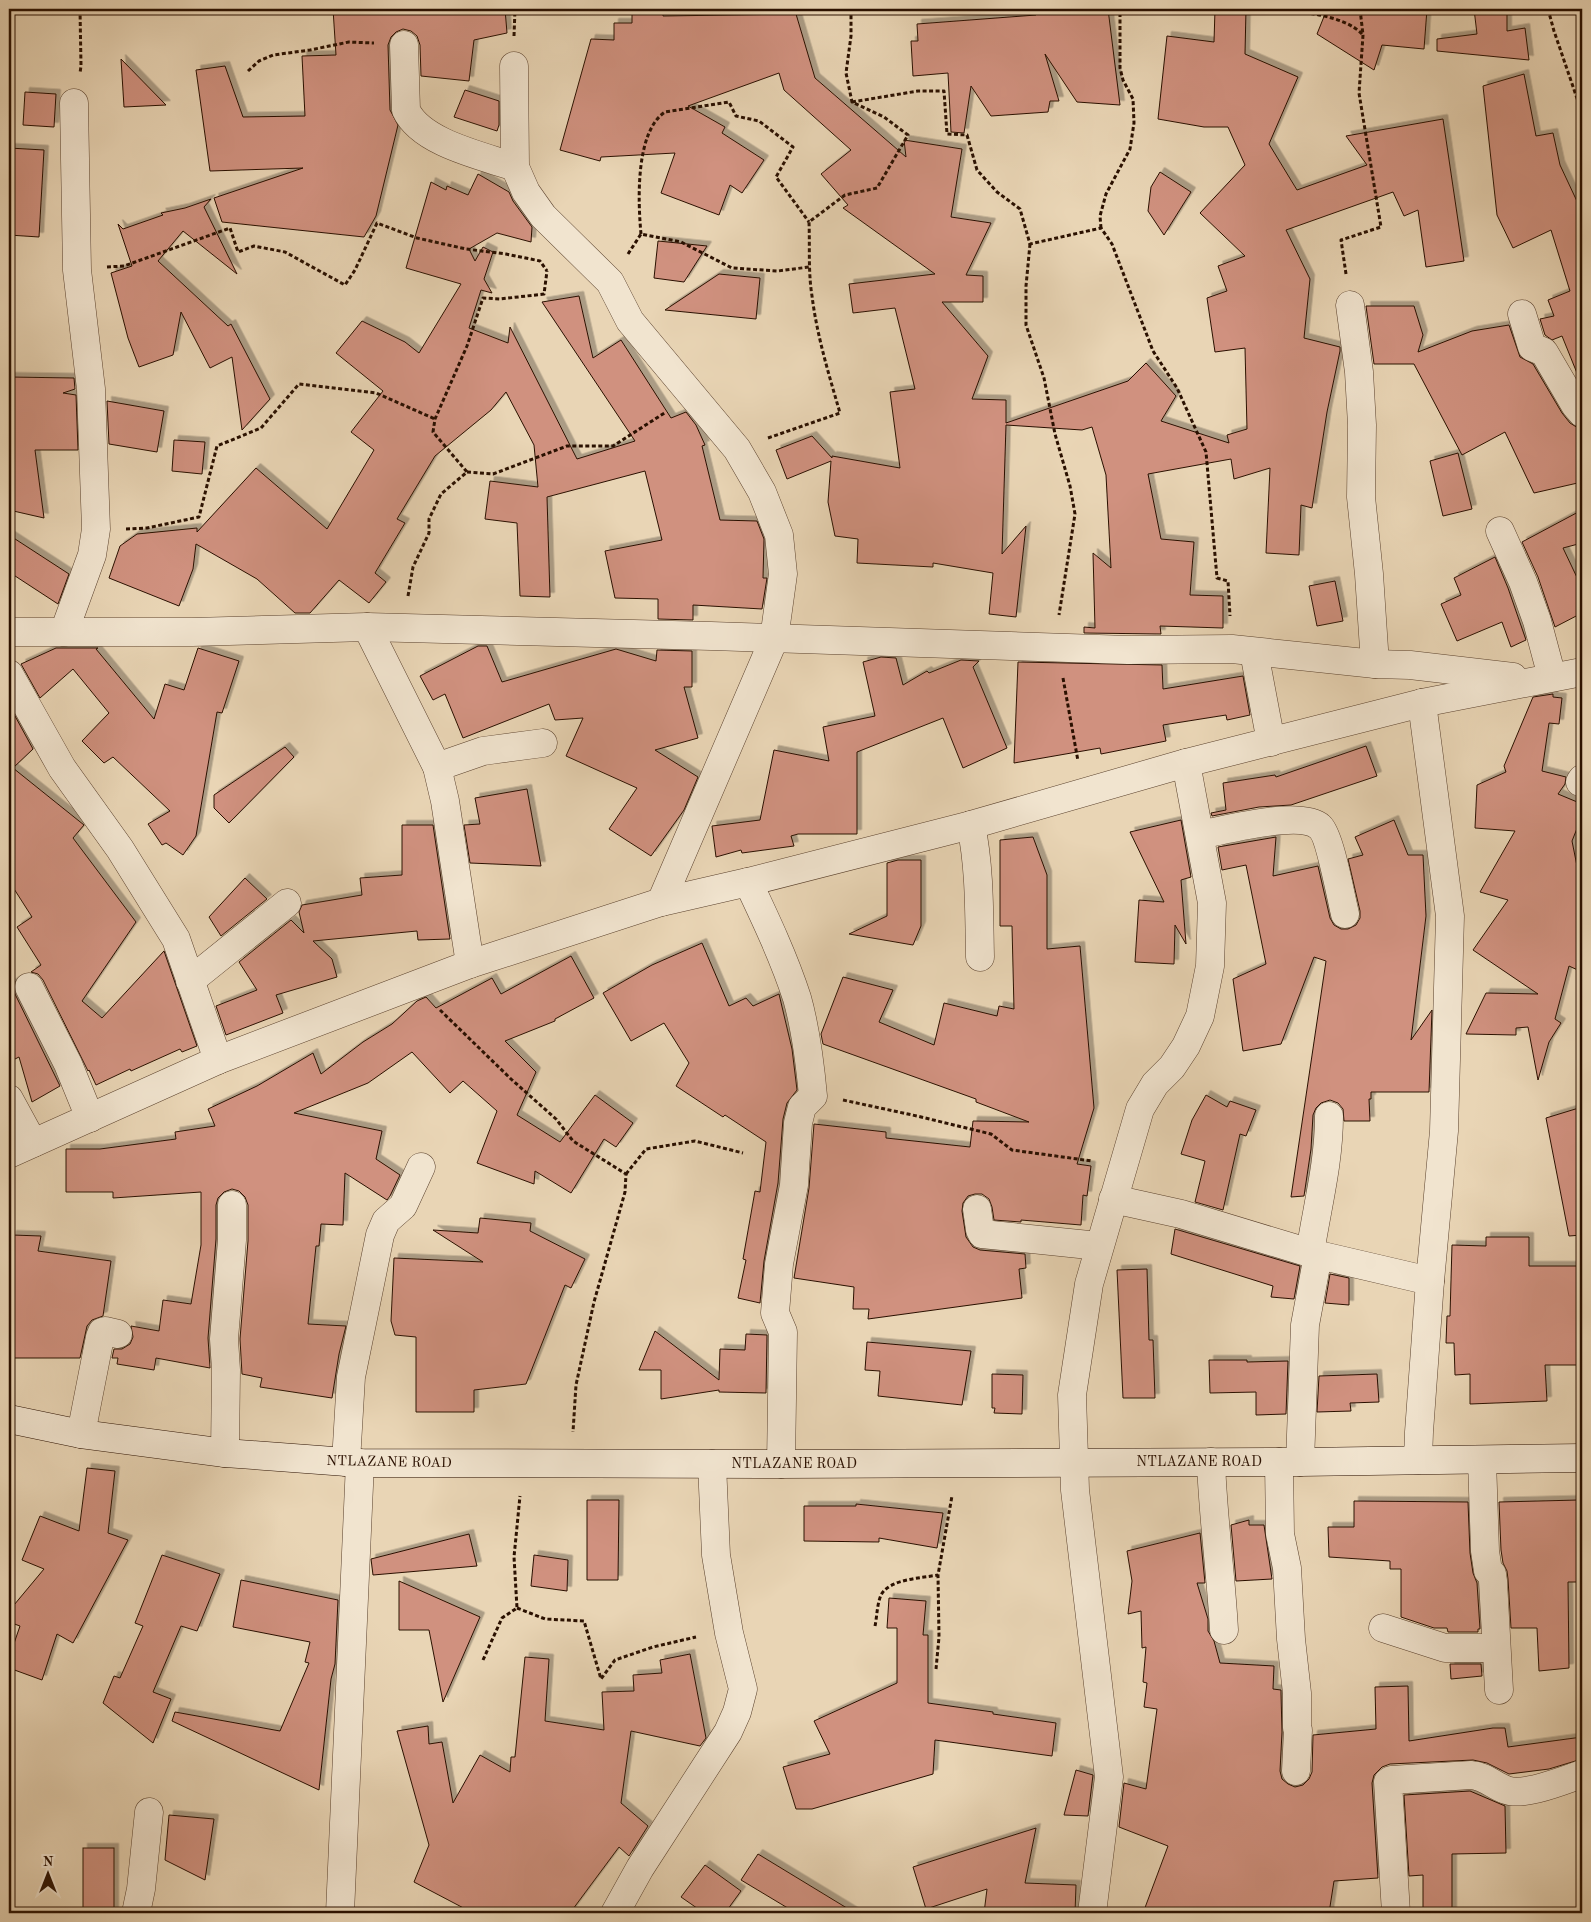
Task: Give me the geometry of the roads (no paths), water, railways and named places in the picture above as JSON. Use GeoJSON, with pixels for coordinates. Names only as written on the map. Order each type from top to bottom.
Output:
{"type":"FeatureCollection","features":[{"type":"Feature","properties":{"kind":"street"},"geometry":{"type":"LineString","coordinates":[[404,45],[406,110],[409,117],[430,135],[444,142],[515,167]]}},
{"type":"Feature","properties":{"kind":"street"},"geometry":{"type":"LineString","coordinates":[[514,66],[515,167],[526,192],[543,216],[610,282],[630,321],[738,449],[762,492],[779,535],[783,574],[774,639],[662,902]]}},
{"type":"Feature","properties":{"kind":"street"},"geometry":{"type":"LineString","coordinates":[[64,632],[92,555],[96,529],[92,389],[77,270],[74,103]]}},
{"type":"Feature","properties":{"kind":"street"},"geometry":{"type":"LineString","coordinates":[[1350,304],[1359,372],[1362,426],[1361,497],[1370,574],[1375,664]]}},
{"type":"Feature","properties":{"kind":"street"},"geometry":{"type":"LineString","coordinates":[[1522,314],[1532,347],[1544,352],[1582,413]]}},
{"type":"Feature","properties":{"kind":"street"},"geometry":{"type":"LineString","coordinates":[[1500,531],[1528,597],[1545,678]]}},
{"type":"Feature","properties":{"kind":"street"},"geometry":{"type":"LineString","coordinates":[[9,632],[192,632],[367,627],[1128,650],[1243,650],[1375,664],[1410,665],[1545,678]]}},
{"type":"Feature","properties":{"kind":"street"},"geometry":{"type":"LineString","coordinates":[[367,627],[437,767],[445,801],[470,964]]}},
{"type":"Feature","properties":{"kind":"street"},"geometry":{"type":"LineString","coordinates":[[1243,650],[1271,742]]}},
{"type":"Feature","properties":{"kind":"street"},"geometry":{"type":"LineString","coordinates":[[9,1099],[21,1149],[218,1060],[420,982],[662,902],[971,826],[1186,763],[1422,703],[1582,672]]}},
{"type":"Feature","properties":{"kind":"street"},"geometry":{"type":"LineString","coordinates":[[9,674],[62,768],[120,849],[176,939],[218,1060]]}},
{"type":"Feature","properties":{"kind":"street"},"geometry":{"type":"LineString","coordinates":[[1418,1460],[1430,1281],[1444,1131],[1450,916],[1422,703]]}},
{"type":"Feature","properties":{"kind":"street"},"geometry":{"type":"LineString","coordinates":[[437,767],[483,751],[543,744]]}},
{"type":"Feature","properties":{"kind":"street"},"geometry":{"type":"LineString","coordinates":[[1092,1913],[1109,1777],[1075,1490],[1072,1395],[1089,1284],[1140,1109],[1155,1084],[1172,1067],[1186,1046],[1200,1016],[1210,966],[1212,903],[1186,763]]}},
{"type":"Feature","properties":{"kind":"street"},"geometry":{"type":"LineString","coordinates":[[1200,835],[1262,822],[1312,822],[1321,827],[1328,843],[1345,914]]}},
{"type":"Feature","properties":{"kind":"street"},"geometry":{"type":"LineString","coordinates":[[971,826],[978,876],[980,957]]}},
{"type":"Feature","properties":{"kind":"street"},"geometry":{"type":"LineString","coordinates":[[748,882],[779,946],[797,999],[809,1055],[813,1096],[802,1107],[798,1122],[794,1185],[779,1264],[775,1313],[783,1332],[780,1464]]}},
{"type":"Feature","properties":{"kind":"street"},"geometry":{"type":"LineString","coordinates":[[190,981],[287,903]]}},
{"type":"Feature","properties":{"kind":"street"},"geometry":{"type":"LineString","coordinates":[[29,987],[68,1064],[90,1118]]}},
{"type":"Feature","properties":{"kind":"street"},"geometry":{"type":"LineString","coordinates":[[1296,1771],[1297,1693],[1291,1639],[1287,1568],[1280,1534],[1329,1139],[1329,1116]]}},
{"type":"Feature","properties":{"kind":"street"},"geometry":{"type":"LineString","coordinates":[[340,1913],[353,1462],[351,1377],[380,1235],[386,1221],[403,1206],[421,1167]]}},
{"type":"Feature","properties":{"kind":"street"},"geometry":{"type":"LineString","coordinates":[[1113,1199],[1181,1214],[1314,1254],[1430,1281]]}},
{"type":"Feature","properties":{"kind":"street"},"geometry":{"type":"LineString","coordinates":[[224,1453],[226,1370],[224,1339],[232,1240],[232,1204]]}},
{"type":"Feature","properties":{"kind":"street"},"geometry":{"type":"LineString","coordinates":[[978,1209],[982,1234],[1099,1246]]}},
{"type":"Feature","properties":{"kind":"street"},"geometry":{"type":"LineString","coordinates":[[81,1434],[100,1336],[105,1331],[118,1334]]}},
{"type":"Feature","properties":{"kind":"street","name":"NTLAZANE ROAD"},"geometry":{"type":"LineString","coordinates":[[9,1419],[81,1434],[224,1453],[353,1462],[780,1464],[1290,1462],[1582,1458]]}},
{"type":"Feature","properties":{"kind":"street"},"geometry":{"type":"LineString","coordinates":[[1482,1460],[1485,1551],[1488,1571],[1492,1574],[1493,1581],[1499,1690]]}},
{"type":"Feature","properties":{"kind":"street"},"geometry":{"type":"LineString","coordinates":[[1211,1462],[1224,1630]]}},
{"type":"Feature","properties":{"kind":"street"},"geometry":{"type":"LineString","coordinates":[[615,1913],[640,1868],[728,1732],[738,1712],[743,1689],[729,1633],[716,1554],[712,1464]]}},
{"type":"Feature","properties":{"kind":"street"},"geometry":{"type":"LineString","coordinates":[[1384,1628],[1445,1648],[1496,1648]]}},
{"type":"Feature","properties":{"kind":"street"},"geometry":{"type":"LineString","coordinates":[[1396,1913],[1388,1782],[1391,1780],[1471,1775],[1481,1776],[1513,1792],[1524,1791],[1582,1774]]}},
{"type":"Feature","properties":{"kind":"street"},"geometry":{"type":"LineString","coordinates":[[136,1913],[144,1860],[148,1812]]}}]}
